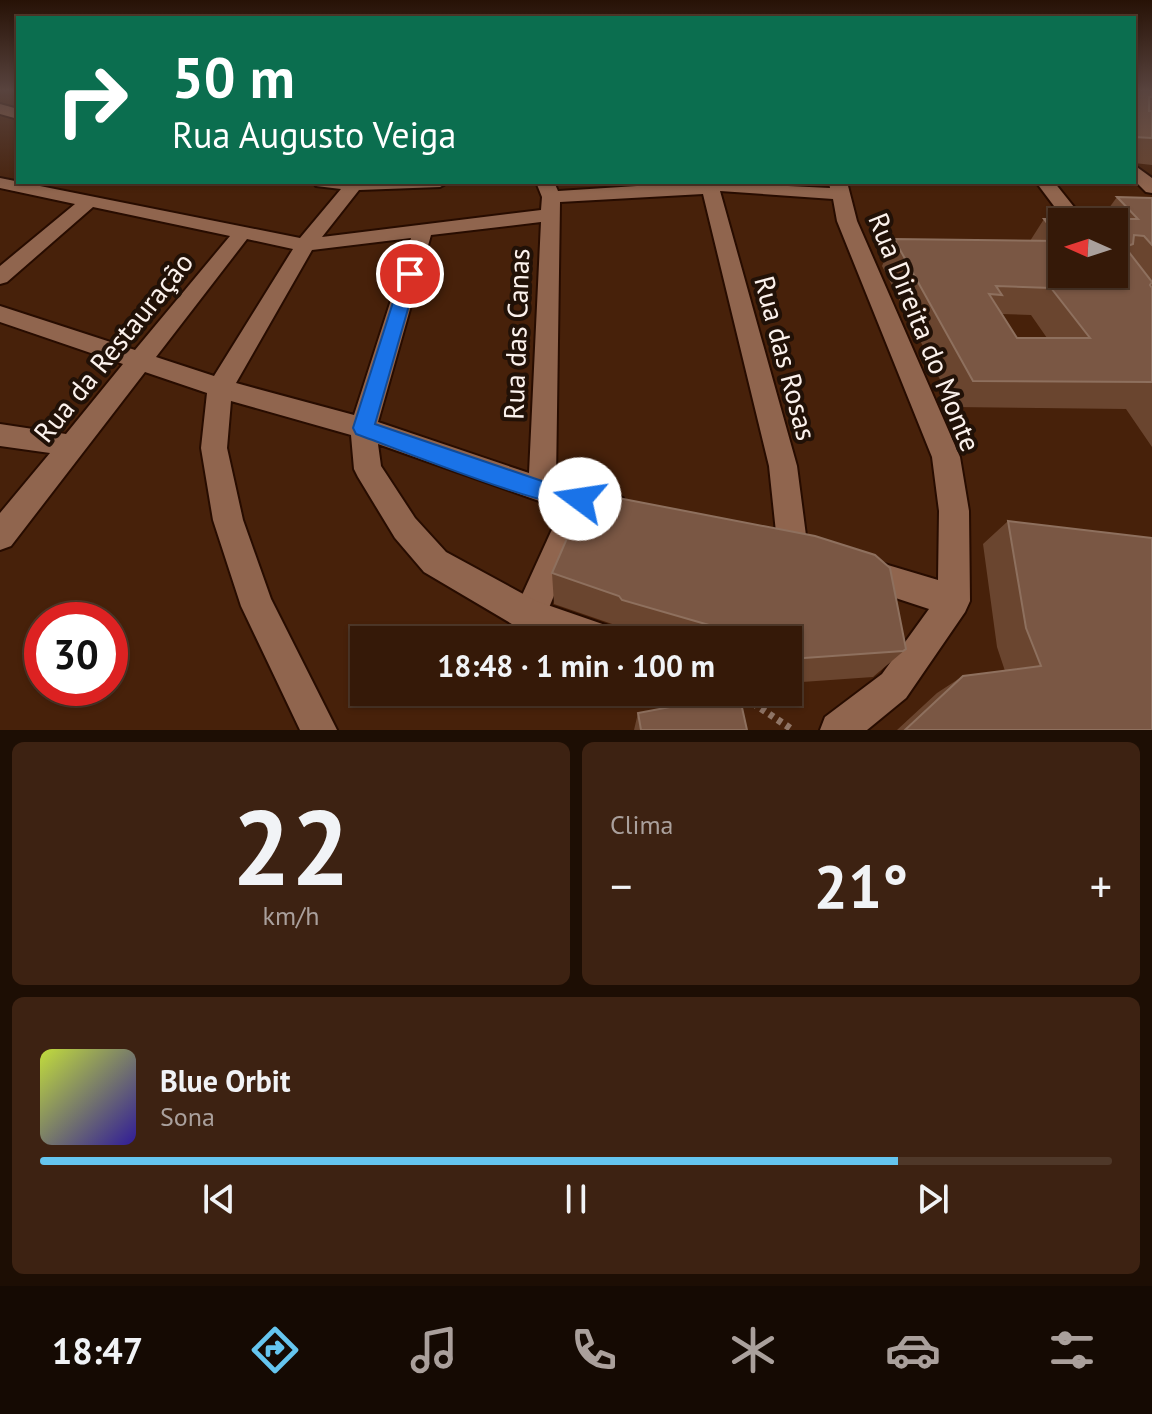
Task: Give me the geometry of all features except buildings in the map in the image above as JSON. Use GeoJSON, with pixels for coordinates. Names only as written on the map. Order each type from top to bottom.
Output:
{"type":"FeatureCollection","features":[{"type":"Feature","properties":{"kind":"street"},"geometry":{"type":"LineString","coordinates":[[1136,172],[1152,188]]}},
{"type":"Feature","properties":{"kind":"street"},"geometry":{"type":"LineString","coordinates":[[0,183],[305,245],[423,231],[549,196],[710,185],[839,188]]}},
{"type":"Feature","properties":{"kind":"street"},"geometry":{"type":"LineString","coordinates":[[343,184],[383,184]]}},
{"type":"Feature","properties":{"kind":"street"},"geometry":{"type":"LineString","coordinates":[[549,196],[572,184]]}},
{"type":"Feature","properties":{"kind":"street"},"geometry":{"type":"LineString","coordinates":[[1047,184],[1065,208]]}},
{"type":"Feature","properties":{"kind":"street"},"geometry":{"type":"LineString","coordinates":[[319,730],[257,606],[228,520],[214,448],[220,388],[305,245],[354,185]]}},
{"type":"Feature","properties":{"kind":"street","name":"Rua das Rosas"},"geometry":{"type":"LineString","coordinates":[[710,185],[783,466],[793,551]]}},
{"type":"Feature","properties":{"kind":"street","name":"Rua Direita do Monte"},"geometry":{"type":"LineString","coordinates":[[839,188],[847,221],[946,457],[954,511],[954,601]]}},
{"type":"Feature","properties":{"kind":"street","name":"Rua das Canas"},"geometry":{"type":"LineString","coordinates":[[542,490],[549,196]]}},
{"type":"Feature","properties":{"kind":"street"},"geometry":{"type":"LineString","coordinates":[[0,277],[89,201]]}},
{"type":"Feature","properties":{"kind":"street"},"geometry":{"type":"LineString","coordinates":[[423,231],[363,428],[368,469],[405,528],[435,562],[529,615],[561,626]]}},
{"type":"Feature","properties":{"kind":"street","name":"Rua da Restauração"},"geometry":{"type":"LineString","coordinates":[[3,528],[73,446],[243,232]]}},
{"type":"Feature","properties":{"kind":"street"},"geometry":{"type":"LineString","coordinates":[[0,314],[220,388],[363,428],[542,490],[641,514]]}},
{"type":"Feature","properties":{"kind":"street"},"geometry":{"type":"LineString","coordinates":[[0,435],[73,446]]}},
{"type":"Feature","properties":{"kind":"street"},"geometry":{"type":"LineString","coordinates":[[529,615],[580,499]]}},
{"type":"Feature","properties":{"kind":"street"},"geometry":{"type":"LineString","coordinates":[[763,544],[954,601],[894,686],[838,730]]}},
{"type":"Feature","properties":{"kind":"path"},"geometry":{"type":"LineString","coordinates":[[757,706],[793,730]]}},
{"type":"Feature","properties":{"kind":"route"},"geometry":{"type":"LineString","coordinates":[[410,274],[363,428],[542,490],[580,499]]}}]}
